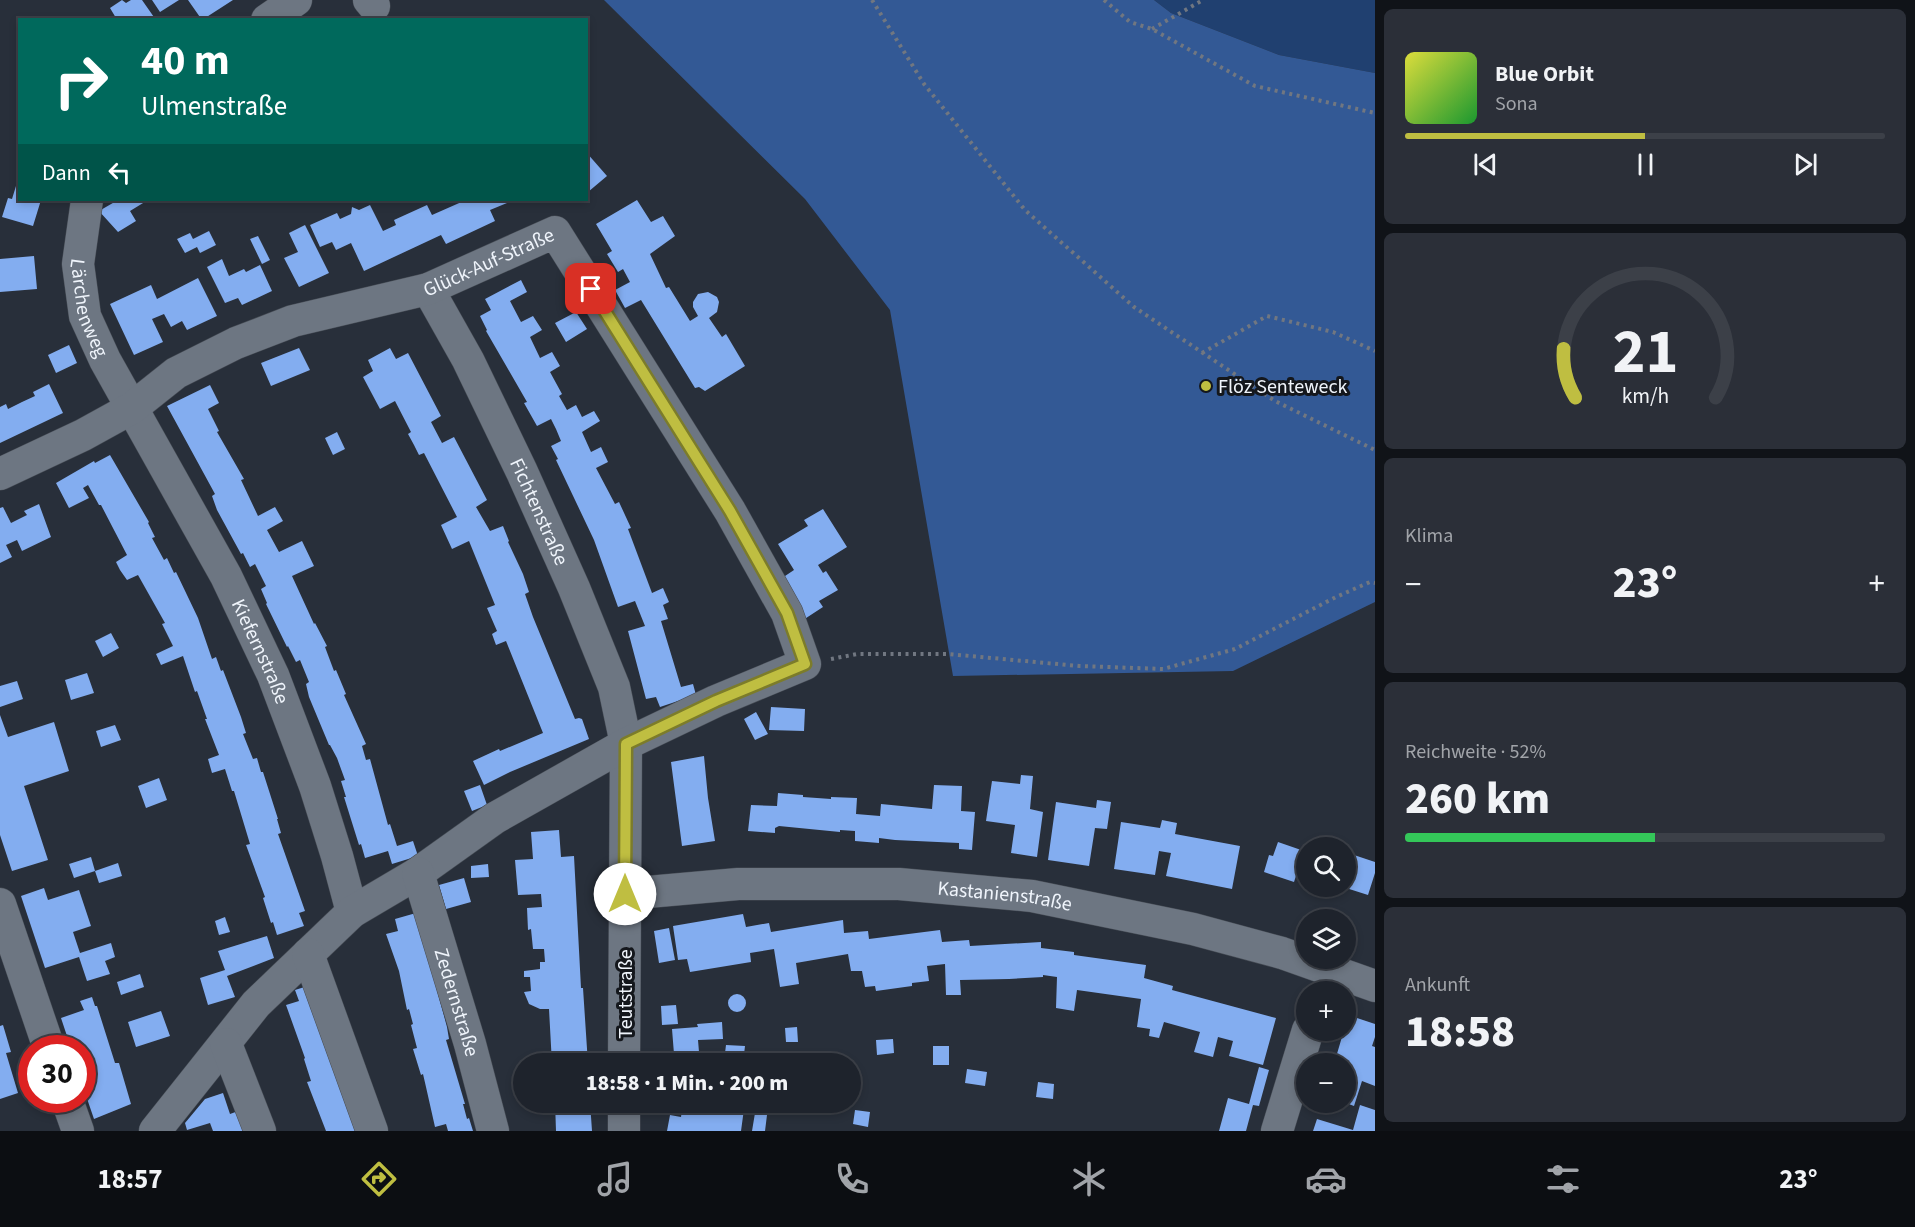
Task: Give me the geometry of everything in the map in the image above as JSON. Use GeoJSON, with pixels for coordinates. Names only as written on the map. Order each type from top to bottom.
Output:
{"type":"FeatureCollection","features":[{"type":"Feature","properties":{"kind":"street"},"geometry":{"type":"LineString","coordinates":[[270,18],[296,0]]}},
{"type":"Feature","properties":{"kind":"street","name":"Lärchenweg"},"geometry":{"type":"LineString","coordinates":[[87,201],[78,264],[85,316],[105,360],[132,408]]}},
{"type":"Feature","properties":{"kind":"street","name":"Glück-Auf-Straße"},"geometry":{"type":"LineString","coordinates":[[0,474],[83,435],[132,408],[177,373],[236,343],[293,321],[428,289],[555,232],[730,511],[787,613],[805,664]]}},
{"type":"Feature","properties":{"kind":"street","name":"Fichtenstraße"},"geometry":{"type":"LineString","coordinates":[[428,289],[468,360],[493,411],[574,588],[614,687],[626,744]]}},
{"type":"Feature","properties":{"kind":"street","name":"Kiefernstraße"},"geometry":{"type":"LineString","coordinates":[[132,408],[226,576],[273,675],[318,796],[352,912]]}},
{"type":"Feature","properties":{"kind":"street"},"geometry":{"type":"LineString","coordinates":[[155,1131],[256,1004],[352,912],[418,873],[495,818],[626,744],[716,701],[805,664]]}},
{"type":"Feature","properties":{"kind":"street","name":"Teutstraße"},"geometry":{"type":"LineString","coordinates":[[624,1053],[626,744]]}},
{"type":"Feature","properties":{"kind":"street","name":"Zedernstraße"},"geometry":{"type":"LineString","coordinates":[[418,873],[470,1044],[493,1131]]}},
{"type":"Feature","properties":{"kind":"street","name":"Kastanienstraße"},"geometry":{"type":"LineString","coordinates":[[625,894],[738,884],[899,884],[1032,896],[1193,929],[1282,953],[1323,980],[1375,986]]}},
{"type":"Feature","properties":{"kind":"street"},"geometry":{"type":"LineString","coordinates":[[0,904],[45,1035]]}},
{"type":"Feature","properties":{"kind":"street"},"geometry":{"type":"LineString","coordinates":[[308,954],[372,1131]]}},
{"type":"Feature","properties":{"kind":"street"},"geometry":{"type":"LineString","coordinates":[[1277,1131],[1305,1041]]}},
{"type":"Feature","properties":{"kind":"street"},"geometry":{"type":"LineString","coordinates":[[226,1044],[260,1131]]}},
{"type":"Feature","properties":{"kind":"street"},"geometry":{"type":"LineString","coordinates":[[72,1113],[78,1131]]}},
{"type":"Feature","properties":{"kind":"street"},"geometry":{"type":"LineString","coordinates":[[624,1113],[624,1131]]}},
{"type":"Feature","properties":{"kind":"path"},"geometry":{"type":"LineString","coordinates":[[872,0],[924,84],[1025,210],[1134,307],[1275,401],[1375,450]]}},
{"type":"Feature","properties":{"kind":"path"},"geometry":{"type":"LineString","coordinates":[[1104,0],[1130,22],[1152,30],[1255,86],[1375,113]]}},
{"type":"Feature","properties":{"kind":"path"},"geometry":{"type":"LineString","coordinates":[[1152,30],[1203,0]]}},
{"type":"Feature","properties":{"kind":"path"},"geometry":{"type":"LineString","coordinates":[[1202,352],[1268,316],[1333,332],[1375,351]]}},
{"type":"Feature","properties":{"kind":"path"},"geometry":{"type":"LineString","coordinates":[[805,664],[857,654],[948,654],[1079,666],[1163,669],[1235,649],[1336,597],[1370,582],[1375,583]]}},
{"type":"Feature","properties":{"kind":"shaded area"},"geometry":{"type":"Polygon","coordinates":[[[604,0],[1154,0],[1171,13],[1279,55],[1375,73],[1375,602],[1233,671],[953,676],[890,310],[805,199],[604,0]]]}},
{"type":"Feature","properties":{"kind":"shaded area"},"geometry":{"type":"Polygon","coordinates":[[[1154,0],[1375,0],[1375,73],[1279,55],[1171,13],[1154,0]]]}},
{"type":"Feature","properties":{"kind":"building"},"geometry":{"type":"Polygon","coordinates":[[[122,0],[126,3],[131,0],[142,0],[155,18],[116,18],[110,8],[122,0]]]}},
{"type":"Feature","properties":{"kind":"building"},"geometry":{"type":"Polygon","coordinates":[[[152,0],[179,0],[160,12],[152,0]]]}},
{"type":"Feature","properties":{"kind":"building"},"geometry":{"type":"Polygon","coordinates":[[[188,0],[233,0],[205,18],[201,18],[188,0]]]}},
{"type":"Feature","properties":{"kind":"building"},"geometry":{"type":"Polygon","coordinates":[[[588,154],[607,176],[588,192],[588,154]]]}},
{"type":"Feature","properties":{"kind":"building"},"geometry":{"type":"Polygon","coordinates":[[[16,186],[18,186],[18,201],[41,201],[33,226],[2,217],[8,198],[12,199],[16,186]]]}},
{"type":"Feature","properties":{"kind":"building"},"geometry":{"type":"Polygon","coordinates":[[[637,200],[651,222],[663,216],[675,236],[650,254],[666,288],[669,287],[690,321],[698,316],[693,302],[698,294],[708,292],[717,297],[719,302],[717,312],[709,318],[722,337],[726,334],[745,366],[705,391],[699,387],[695,388],[641,300],[625,308],[615,290],[630,282],[623,269],[618,272],[607,254],[612,251],[596,224],[637,200]]]}},
{"type":"Feature","properties":{"kind":"building"},"geometry":{"type":"Polygon","coordinates":[[[116,201],[146,201],[130,211],[136,221],[118,232],[99,211],[116,201]]]}},
{"type":"Feature","properties":{"kind":"building"},"geometry":{"type":"Polygon","coordinates":[[[464,201],[506,201],[507,203],[490,210],[495,221],[446,244],[441,235],[364,271],[351,243],[336,250],[332,242],[320,247],[310,225],[337,213],[340,219],[351,214],[352,207],[359,210],[370,205],[383,231],[396,225],[394,220],[427,205],[432,215],[464,201]]]}},
{"type":"Feature","properties":{"kind":"building"},"geometry":{"type":"Polygon","coordinates":[[[305,225],[329,273],[299,287],[284,258],[298,252],[289,233],[305,225]]]}},
{"type":"Feature","properties":{"kind":"building"},"geometry":{"type":"Polygon","coordinates":[[[209,231],[216,245],[200,253],[197,247],[185,253],[177,239],[190,233],[193,239],[209,231]]]}},
{"type":"Feature","properties":{"kind":"building"},"geometry":{"type":"Polygon","coordinates":[[[258,236],[270,260],[262,264],[250,239],[258,236]]]}},
{"type":"Feature","properties":{"kind":"building"},"geometry":{"type":"Polygon","coordinates":[[[34,256],[37,289],[0,292],[0,259],[34,256]]]}},
{"type":"Feature","properties":{"kind":"building"},"geometry":{"type":"Polygon","coordinates":[[[222,259],[229,276],[244,269],[246,272],[260,265],[272,291],[242,305],[238,298],[225,303],[207,267],[222,259]]]}},
{"type":"Feature","properties":{"kind":"building"},"geometry":{"type":"Polygon","coordinates":[[[198,278],[217,316],[187,330],[182,321],[171,327],[164,314],[152,319],[163,342],[134,355],[110,304],[151,285],[157,299],[198,278]]]}},
{"type":"Feature","properties":{"kind":"building"},"geometry":{"type":"Polygon","coordinates":[[[521,280],[527,292],[510,301],[521,322],[533,316],[542,330],[530,337],[540,358],[552,352],[560,366],[550,372],[562,394],[559,396],[567,410],[576,405],[582,417],[594,411],[600,421],[582,432],[591,452],[601,447],[608,462],[596,468],[615,504],[619,502],[631,528],[628,529],[652,593],[663,588],[669,602],[663,605],[668,619],[661,621],[681,687],[693,684],[696,695],[660,707],[656,697],[646,699],[628,631],[645,626],[635,601],[618,607],[594,540],[551,446],[561,441],[556,429],[551,419],[537,426],[524,403],[527,402],[486,331],[480,316],[491,310],[485,299],[521,280]]]}},
{"type":"Feature","properties":{"kind":"building"},"geometry":{"type":"Polygon","coordinates":[[[576,312],[587,329],[566,342],[555,323],[576,312]]]}},
{"type":"Feature","properties":{"kind":"building"},"geometry":{"type":"Polygon","coordinates":[[[69,345],[77,363],[56,373],[48,355],[69,345]]]}},
{"type":"Feature","properties":{"kind":"building"},"geometry":{"type":"Polygon","coordinates":[[[299,348],[310,370],[271,386],[261,363],[299,348]]]}},
{"type":"Feature","properties":{"kind":"building"},"geometry":{"type":"Polygon","coordinates":[[[390,348],[396,359],[408,353],[441,416],[431,422],[442,443],[454,437],[487,500],[476,507],[490,531],[503,526],[529,592],[525,594],[533,617],[575,719],[582,719],[589,739],[484,785],[473,761],[543,733],[506,641],[496,645],[492,634],[497,631],[487,608],[495,605],[469,541],[452,549],[441,525],[457,517],[424,453],[419,455],[408,434],[411,432],[395,401],[380,409],[363,377],[373,371],[368,360],[390,348]]]}},
{"type":"Feature","properties":{"kind":"building"},"geometry":{"type":"Polygon","coordinates":[[[49,384],[63,413],[0,443],[0,407],[6,404],[8,409],[35,396],[33,392],[49,384]]]}},
{"type":"Feature","properties":{"kind":"building"},"geometry":{"type":"Polygon","coordinates":[[[210,385],[219,403],[208,409],[219,431],[217,432],[244,479],[241,480],[258,516],[275,507],[283,521],[267,530],[279,552],[302,541],[314,566],[292,576],[327,646],[325,647],[334,671],[336,670],[346,694],[344,695],[366,744],[362,746],[366,760],[370,759],[388,825],[390,824],[397,846],[413,841],[418,856],[392,864],[388,851],[365,858],[361,844],[359,845],[344,797],[346,797],[341,781],[345,780],[309,697],[306,684],[309,682],[300,660],[296,662],[287,647],[266,604],[261,589],[266,586],[255,564],[250,567],[243,553],[241,554],[217,510],[212,496],[215,494],[167,406],[210,385]]]}},
{"type":"Feature","properties":{"kind":"building"},"geometry":{"type":"Polygon","coordinates":[[[337,432],[345,449],[333,455],[325,438],[337,432]]]}},
{"type":"Feature","properties":{"kind":"building"},"geometry":{"type":"Polygon","coordinates":[[[110,455],[149,522],[155,537],[152,538],[164,560],[167,558],[174,573],[176,572],[198,618],[212,659],[216,657],[221,671],[223,670],[246,733],[243,734],[253,759],[257,758],[261,772],[263,772],[278,819],[281,833],[278,834],[305,911],[299,913],[304,926],[277,935],[273,922],[271,923],[263,898],[265,897],[246,845],[250,844],[234,791],[232,791],[225,769],[212,773],[208,759],[219,755],[183,656],[161,665],[156,654],[173,646],[162,624],[165,623],[138,575],[127,580],[120,570],[116,562],[127,555],[101,505],[88,485],[83,488],[89,498],[69,508],[56,483],[94,461],[95,463],[110,455]]]}},
{"type":"Feature","properties":{"kind":"building"},"geometry":{"type":"Polygon","coordinates":[[[39,504],[51,537],[22,551],[17,540],[6,545],[12,557],[0,563],[0,508],[3,507],[11,523],[27,515],[24,511],[39,504]]]}},
{"type":"Feature","properties":{"kind":"building"},"geometry":{"type":"Polygon","coordinates":[[[823,509],[847,547],[818,565],[823,573],[826,571],[838,590],[819,601],[823,607],[800,622],[776,582],[794,570],[778,544],[808,526],[804,520],[823,509]]]}},
{"type":"Feature","properties":{"kind":"building"},"geometry":{"type":"Polygon","coordinates":[[[111,633],[119,648],[103,657],[95,641],[111,633]]]}},
{"type":"Feature","properties":{"kind":"building"},"geometry":{"type":"Polygon","coordinates":[[[87,673],[94,693],[71,700],[65,680],[87,673]]]}},
{"type":"Feature","properties":{"kind":"building"},"geometry":{"type":"Polygon","coordinates":[[[17,681],[23,699],[0,707],[0,686],[17,681]]]}},
{"type":"Feature","properties":{"kind":"building"},"geometry":{"type":"Polygon","coordinates":[[[771,707],[805,709],[804,731],[769,730],[771,707]]]}},
{"type":"Feature","properties":{"kind":"building"},"geometry":{"type":"Polygon","coordinates":[[[756,712],[768,734],[755,740],[744,719],[756,712]]]}},
{"type":"Feature","properties":{"kind":"building"},"geometry":{"type":"Polygon","coordinates":[[[0,715],[8,737],[54,722],[69,771],[24,786],[48,860],[12,871],[0,835],[0,715]]]}},
{"type":"Feature","properties":{"kind":"building"},"geometry":{"type":"Polygon","coordinates":[[[115,725],[121,740],[101,747],[96,731],[115,725]]]}},
{"type":"Feature","properties":{"kind":"building"},"geometry":{"type":"Polygon","coordinates":[[[704,756],[715,841],[682,846],[671,762],[704,756]]]}},
{"type":"Feature","properties":{"kind":"building"},"geometry":{"type":"Polygon","coordinates":[[[1021,775],[1033,776],[1030,809],[1043,812],[1037,857],[1011,853],[1015,825],[986,821],[992,781],[1020,784],[1021,775]]]}},
{"type":"Feature","properties":{"kind":"building"},"geometry":{"type":"Polygon","coordinates":[[[159,778],[167,800],[146,808],[138,786],[159,778]]]}},
{"type":"Feature","properties":{"kind":"building"},"geometry":{"type":"Polygon","coordinates":[[[480,785],[487,805],[472,811],[464,791],[480,785]]]}},
{"type":"Feature","properties":{"kind":"building"},"geometry":{"type":"Polygon","coordinates":[[[934,785],[962,786],[961,811],[975,812],[972,850],[959,849],[959,843],[879,838],[879,843],[855,841],[855,831],[840,830],[840,832],[779,826],[775,828],[775,833],[748,831],[751,805],[777,806],[778,793],[831,799],[831,797],[857,798],[856,814],[880,816],[881,804],[932,809],[934,785]]]}},
{"type":"Feature","properties":{"kind":"building"},"geometry":{"type":"Polygon","coordinates":[[[1097,800],[1111,802],[1107,829],[1095,828],[1089,866],[1048,860],[1056,802],[1096,808],[1097,800]]]}},
{"type":"Feature","properties":{"kind":"building"},"geometry":{"type":"Polygon","coordinates":[[[1162,820],[1177,823],[1175,834],[1240,846],[1232,889],[1166,876],[1171,853],[1159,851],[1155,875],[1114,869],[1121,822],[1160,828],[1162,820]]]}},
{"type":"Feature","properties":{"kind":"building"},"geometry":{"type":"Polygon","coordinates":[[[559,830],[561,857],[574,856],[581,988],[583,988],[587,1053],[551,1053],[549,1009],[540,1009],[529,1004],[524,992],[531,991],[530,977],[524,977],[524,971],[540,969],[540,962],[545,962],[544,949],[533,949],[531,929],[528,930],[527,908],[542,907],[541,894],[518,895],[515,860],[533,859],[531,832],[559,830]]]}},
{"type":"Feature","properties":{"kind":"building"},"geometry":{"type":"Polygon","coordinates":[[[1278,842],[1296,848],[1294,882],[1264,872],[1269,855],[1273,856],[1278,842]]]}},
{"type":"Feature","properties":{"kind":"building"},"geometry":{"type":"Polygon","coordinates":[[[1356,856],[1375,862],[1375,873],[1368,895],[1356,891],[1356,856]]]}},
{"type":"Feature","properties":{"kind":"building"},"geometry":{"type":"Polygon","coordinates":[[[91,857],[95,871],[74,878],[69,864],[91,857]]]}},
{"type":"Feature","properties":{"kind":"building"},"geometry":{"type":"Polygon","coordinates":[[[118,863],[122,876],[99,883],[95,871],[118,863]]]}},
{"type":"Feature","properties":{"kind":"building"},"geometry":{"type":"Polygon","coordinates":[[[488,864],[489,877],[471,878],[471,866],[488,864]]]}},
{"type":"Feature","properties":{"kind":"building"},"geometry":{"type":"Polygon","coordinates":[[[464,878],[471,902],[446,909],[439,885],[464,878]]]}},
{"type":"Feature","properties":{"kind":"building"},"geometry":{"type":"Polygon","coordinates":[[[44,888],[48,900],[79,890],[91,926],[73,932],[80,953],[111,943],[115,957],[105,961],[110,974],[87,981],[79,957],[45,968],[21,896],[44,888]]]}},
{"type":"Feature","properties":{"kind":"building"},"geometry":{"type":"Polygon","coordinates":[[[416,913],[447,1027],[449,1039],[446,1040],[465,1104],[463,1104],[467,1119],[469,1118],[473,1131],[448,1131],[446,1124],[435,1127],[423,1074],[421,1075],[413,1049],[417,1048],[411,1025],[413,1024],[409,1009],[407,1010],[399,971],[386,934],[398,931],[395,919],[416,913]]]}},
{"type":"Feature","properties":{"kind":"building"},"geometry":{"type":"Polygon","coordinates":[[[743,914],[746,927],[769,923],[771,932],[843,920],[844,933],[868,931],[869,939],[940,930],[942,942],[969,940],[970,946],[1041,942],[1041,948],[1146,965],[1144,978],[1173,986],[1172,990],[1276,1018],[1263,1065],[1229,1056],[1233,1041],[1218,1037],[1213,1057],[1194,1052],[1200,1032],[1164,1022],[1159,1038],[1149,1036],[1150,1029],[1137,1027],[1141,999],[1077,990],[1074,1011],[1056,1008],[1057,977],[1043,975],[1043,977],[960,980],[961,995],[946,995],[945,964],[927,966],[929,981],[876,991],[875,986],[865,987],[862,971],[851,971],[848,954],[796,963],[799,984],[780,987],[774,949],[750,953],[751,962],[690,972],[687,959],[678,960],[673,926],[743,914]]]}},
{"type":"Feature","properties":{"kind":"building"},"geometry":{"type":"Polygon","coordinates":[[[225,917],[230,932],[219,935],[215,921],[225,917]]]}},
{"type":"Feature","properties":{"kind":"building"},"geometry":{"type":"Polygon","coordinates":[[[669,928],[675,960],[659,963],[654,931],[669,928]]]}},
{"type":"Feature","properties":{"kind":"building"},"geometry":{"type":"Polygon","coordinates":[[[267,936],[274,958],[227,976],[235,997],[208,1005],[200,978],[225,970],[218,951],[267,936]]]}},
{"type":"Feature","properties":{"kind":"building"},"geometry":{"type":"Polygon","coordinates":[[[140,974],[144,987],[121,995],[117,982],[140,974]]]}},
{"type":"Feature","properties":{"kind":"building"},"geometry":{"type":"Polygon","coordinates":[[[314,984],[362,1131],[326,1131],[307,1082],[311,1081],[305,1058],[286,1005],[299,1001],[295,990],[314,984]]]}},
{"type":"Feature","properties":{"kind":"building"},"geometry":{"type":"Polygon","coordinates":[[[737,994],[743,997],[746,1003],[743,1009],[737,1012],[731,1009],[728,1003],[731,997],[737,994]]]}},
{"type":"Feature","properties":{"kind":"building"},"geometry":{"type":"Polygon","coordinates":[[[92,997],[97,1006],[115,1063],[119,1063],[131,1104],[94,1119],[92,1113],[96,1113],[96,1035],[67,1035],[61,1018],[84,1010],[80,1001],[92,997]]]}},
{"type":"Feature","properties":{"kind":"building"},"geometry":{"type":"Polygon","coordinates":[[[676,1005],[678,1024],[662,1025],[661,1006],[676,1005]]]}},
{"type":"Feature","properties":{"kind":"building"},"geometry":{"type":"Polygon","coordinates":[[[161,1011],[170,1036],[136,1047],[128,1022],[161,1011]]]}},
{"type":"Feature","properties":{"kind":"building"},"geometry":{"type":"Polygon","coordinates":[[[1356,1018],[1375,1024],[1372,1046],[1375,1047],[1375,1086],[1362,1081],[1356,1100],[1356,1053],[1337,1053],[1341,1041],[1356,1041],[1356,1018]]]}},
{"type":"Feature","properties":{"kind":"building"},"geometry":{"type":"Polygon","coordinates":[[[722,1022],[723,1039],[698,1040],[699,1052],[674,1053],[672,1029],[698,1027],[697,1024],[722,1022]]]}},
{"type":"Feature","properties":{"kind":"building"},"geometry":{"type":"Polygon","coordinates":[[[3,1025],[11,1052],[6,1053],[18,1093],[0,1099],[0,1026],[3,1025]]]}},
{"type":"Feature","properties":{"kind":"building"},"geometry":{"type":"Polygon","coordinates":[[[797,1027],[798,1042],[786,1042],[785,1028],[797,1027]]]}},
{"type":"Feature","properties":{"kind":"building"},"geometry":{"type":"Polygon","coordinates":[[[893,1039],[894,1053],[877,1055],[876,1040],[893,1039]]]}},
{"type":"Feature","properties":{"kind":"building"},"geometry":{"type":"Polygon","coordinates":[[[726,1045],[745,1046],[744,1053],[725,1053],[726,1045]]]}},
{"type":"Feature","properties":{"kind":"building"},"geometry":{"type":"Polygon","coordinates":[[[933,1046],[949,1046],[949,1065],[933,1065],[933,1046]]]}},
{"type":"Feature","properties":{"kind":"building"},"geometry":{"type":"Polygon","coordinates":[[[1259,1067],[1269,1070],[1259,1106],[1253,1105],[1246,1131],[1219,1131],[1228,1098],[1249,1104],[1259,1067]]]}},
{"type":"Feature","properties":{"kind":"building"},"geometry":{"type":"Polygon","coordinates":[[[967,1069],[987,1072],[985,1086],[965,1083],[967,1069]]]}},
{"type":"Feature","properties":{"kind":"building"},"geometry":{"type":"Polygon","coordinates":[[[1038,1082],[1054,1084],[1053,1099],[1036,1097],[1038,1082]]]}},
{"type":"Feature","properties":{"kind":"building"},"geometry":{"type":"Polygon","coordinates":[[[223,1093],[230,1114],[241,1110],[250,1131],[213,1131],[210,1123],[187,1130],[185,1123],[205,1099],[223,1093]]]}},
{"type":"Feature","properties":{"kind":"building"},"geometry":{"type":"Polygon","coordinates":[[[1360,1105],[1375,1110],[1375,1131],[1313,1131],[1317,1119],[1353,1130],[1360,1105]]]}},
{"type":"Feature","properties":{"kind":"building"},"geometry":{"type":"Polygon","coordinates":[[[870,1112],[868,1127],[853,1124],[855,1113],[870,1112]]]}},
{"type":"Feature","properties":{"kind":"building"},"geometry":{"type":"Polygon","coordinates":[[[555,1113],[591,1113],[592,1131],[556,1131],[555,1113]]]}},
{"type":"Feature","properties":{"kind":"building"},"geometry":{"type":"Polygon","coordinates":[[[682,1113],[743,1113],[741,1131],[667,1131],[670,1115],[681,1117],[682,1113]]]}},
{"type":"Feature","properties":{"kind":"building"},"geometry":{"type":"Polygon","coordinates":[[[755,1113],[767,1115],[765,1131],[752,1131],[755,1113]]]}},
{"type":"Feature","properties":{"kind":"place","name":"Flöz Senteweck"},"geometry":{"type":"Point","coordinates":[1206,386]}},
{"type":"Feature","properties":{"kind":"route"},"geometry":{"type":"LineString","coordinates":[[591,289],[730,511],[787,613],[805,664],[716,701],[626,744],[625,894]]}}]}
